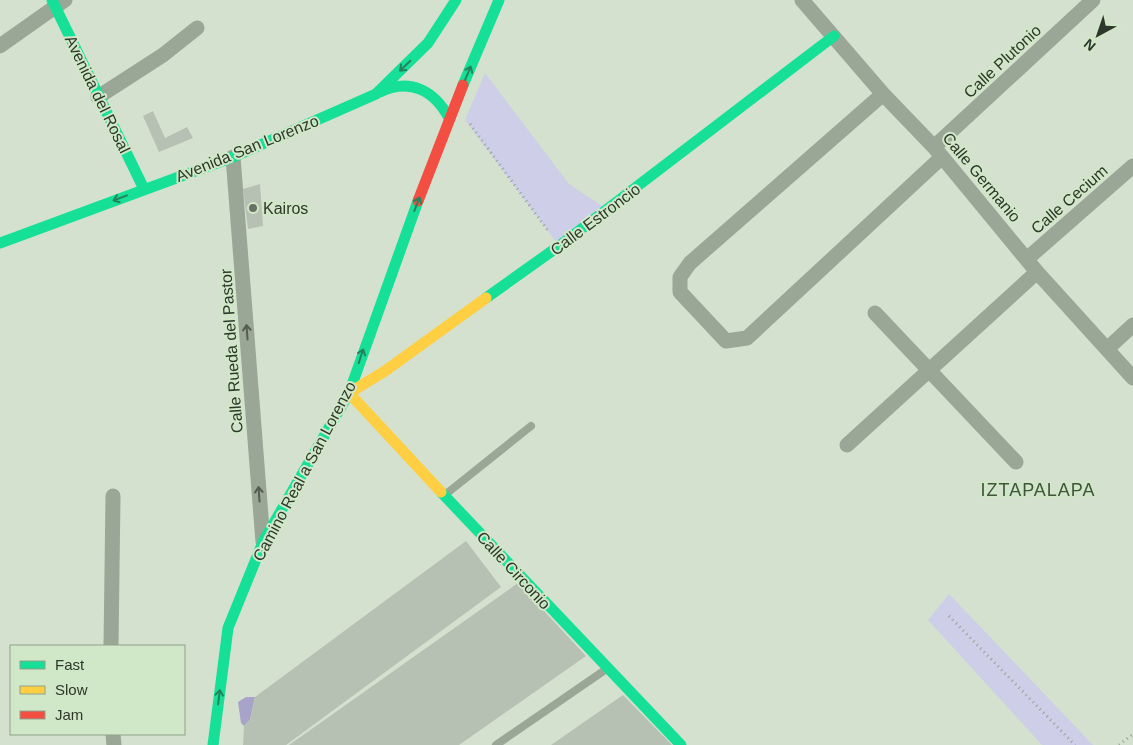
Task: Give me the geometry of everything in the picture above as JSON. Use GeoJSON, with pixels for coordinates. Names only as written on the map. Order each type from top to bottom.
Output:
{"type":"FeatureCollection","features":[{"type":"Feature","properties":{"kind":"street","name":"Avenida San Lorenzo"},"geometry":{"type":"LineString","coordinates":[[0,243],[144,188],[233,157],[376,94],[428,43],[456,0]]}},
{"type":"Feature","properties":{"kind":"street"},"geometry":{"type":"LineString","coordinates":[[449,118],[499,0]]}},
{"type":"Feature","properties":{"kind":"street","name":"Calle Germanio"},"geometry":{"type":"LineString","coordinates":[[802,0],[883,94],[938,152],[1028,258],[1037,272],[1133,378]]}},
{"type":"Feature","properties":{"kind":"street","name":"Calle Plutonio"},"geometry":{"type":"LineString","coordinates":[[883,94],[690,263],[680,276],[680,292],[726,341],[747,338],[1093,0]]}},
{"type":"Feature","properties":{"kind":"street"},"geometry":{"type":"LineString","coordinates":[[0,46],[58,2]]}},
{"type":"Feature","properties":{"kind":"street","name":"Avenida del Rosal"},"geometry":{"type":"LineString","coordinates":[[58,2],[98,97],[144,188]]}},
{"type":"Feature","properties":{"kind":"street"},"geometry":{"type":"LineString","coordinates":[[98,97],[163,55],[197,28]]}},
{"type":"Feature","properties":{"kind":"street","name":"Calle Estroncio"},"geometry":{"type":"LineString","coordinates":[[349,393],[385,371],[559,246],[834,36]]}},
{"type":"Feature","properties":{"kind":"street"},"geometry":{"type":"LineString","coordinates":[[376,94],[392,86],[420,87],[438,99],[449,118]]}},
{"type":"Feature","properties":{"kind":"street","name":"Camino Real a San Lorenzo"},"geometry":{"type":"LineString","coordinates":[[213,745],[228,628],[263,542],[349,393],[370,328],[449,118]]}},
{"type":"Feature","properties":{"kind":"street","name":"Calle Rueda del Pastor"},"geometry":{"type":"LineString","coordinates":[[233,157],[263,542]]}},
{"type":"Feature","properties":{"kind":"street","name":"Calle Cecium"},"geometry":{"type":"LineString","coordinates":[[1028,258],[1133,166]]}},
{"type":"Feature","properties":{"kind":"street"},"geometry":{"type":"LineString","coordinates":[[847,445],[1037,272]]}},
{"type":"Feature","properties":{"kind":"street"},"geometry":{"type":"LineString","coordinates":[[875,312],[1016,462]]}},
{"type":"Feature","properties":{"kind":"street"},"geometry":{"type":"LineString","coordinates":[[1107,349],[1133,325]]}},
{"type":"Feature","properties":{"kind":"street","name":"Calle Circonio"},"geometry":{"type":"LineString","coordinates":[[349,393],[607,669],[681,745]]}},
{"type":"Feature","properties":{"kind":"street"},"geometry":{"type":"LineString","coordinates":[[111,645],[113,496]]}},
{"type":"Feature","properties":{"kind":"lane"},"geometry":{"type":"LineString","coordinates":[[444,495],[531,426]]}},
{"type":"Feature","properties":{"kind":"lane"},"geometry":{"type":"LineString","coordinates":[[496,745],[607,669]]}},
{"type":"Feature","properties":{"kind":"path"},"geometry":{"type":"LineString","coordinates":[[470,124],[559,246]]}},
{"type":"Feature","properties":{"kind":"path"},"geometry":{"type":"LineString","coordinates":[[949,616],[1073,744]]}},
{"type":"Feature","properties":{"kind":"path"},"geometry":{"type":"LineString","coordinates":[[1119,745],[1133,734]]}},
{"type":"Feature","properties":{"kind":"shaded area"},"geometry":{"type":"Polygon","coordinates":[[[485,73],[569,184],[608,210],[559,246],[465,120],[485,73]]]}},
{"type":"Feature","properties":{"kind":"shaded area"},"geometry":{"type":"Polygon","coordinates":[[[949,594],[1093,745],[1042,745],[928,620],[949,594]]]}},
{"type":"Feature","properties":{"kind":"shaded area"},"geometry":{"type":"Polygon","coordinates":[[[246,697],[255,697],[250,720],[244,726],[241,723],[238,702],[246,697]]]}},
{"type":"Feature","properties":{"kind":"building"},"geometry":{"type":"Polygon","coordinates":[[[153,111],[165,138],[187,127],[193,138],[159,152],[143,116],[153,111]]]}},
{"type":"Feature","properties":{"kind":"building","name":"Kairos"},"geometry":{"type":"Polygon","coordinates":[[[260,184],[263,226],[248,229],[243,189],[260,184]]]}},
{"type":"Feature","properties":{"kind":"building"},"geometry":{"type":"Polygon","coordinates":[[[466,541],[501,587],[286,745],[243,745],[244,726],[250,720],[255,697],[466,541]]]}},
{"type":"Feature","properties":{"kind":"building"},"geometry":{"type":"Polygon","coordinates":[[[518,583],[586,656],[459,745],[289,745],[518,583]]]}},
{"type":"Feature","properties":{"kind":"building"},"geometry":{"type":"Polygon","coordinates":[[[623,695],[672,745],[551,745],[623,695]]]}},
{"type":"Feature","properties":{"kind":"traffic: fast"},"geometry":{"type":"LineString","coordinates":[[52,0],[144,189]]}},
{"type":"Feature","properties":{"kind":"traffic: fast"},"geometry":{"type":"LineString","coordinates":[[0,243],[233,157],[376,94],[428,43],[456,0]]}},
{"type":"Feature","properties":{"kind":"traffic: fast"},"geometry":{"type":"LineString","coordinates":[[463,85],[499,0]]}},
{"type":"Feature","properties":{"kind":"traffic: fast"},"geometry":{"type":"LineString","coordinates":[[486,298],[559,246],[834,36]]}},
{"type":"Feature","properties":{"kind":"traffic: fast"},"geometry":{"type":"LineString","coordinates":[[380,92],[401,86],[420,89],[436,100],[449,118]]}},
{"type":"Feature","properties":{"kind":"traffic: fast"},"geometry":{"type":"LineString","coordinates":[[213,745],[228,628],[263,542],[349,393],[418,201]]}},
{"type":"Feature","properties":{"kind":"traffic: fast"},"geometry":{"type":"LineString","coordinates":[[441,492],[681,745]]}},
{"type":"Feature","properties":{"kind":"traffic: slow"},"geometry":{"type":"LineString","coordinates":[[441,492],[349,393],[385,371],[486,298]]}},
{"type":"Feature","properties":{"kind":"traffic: jam"},"geometry":{"type":"LineString","coordinates":[[418,201],[463,85]]}},
{"type":"Feature","properties":{"kind":"place","name":"Kairos"},"geometry":{"type":"Point","coordinates":[253,208]}},
{"type":"Feature","properties":{"kind":"district","name":"IZTAPALAPA"},"geometry":{"type":"Point","coordinates":[1038,490]}}]}
